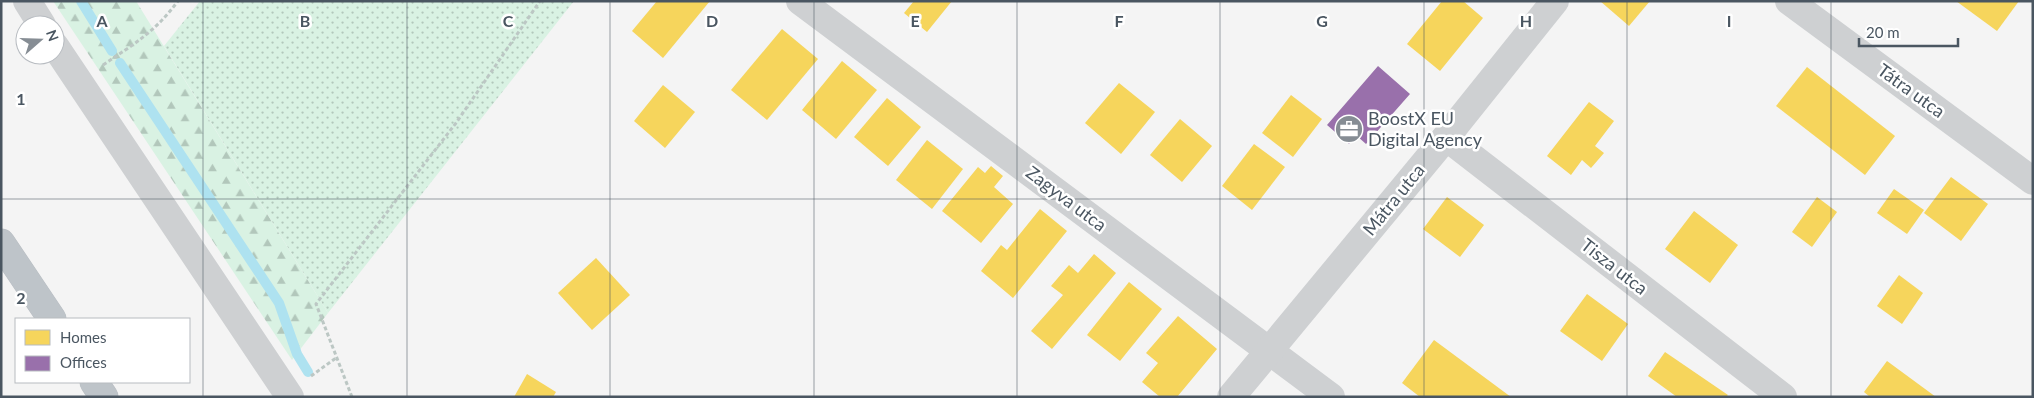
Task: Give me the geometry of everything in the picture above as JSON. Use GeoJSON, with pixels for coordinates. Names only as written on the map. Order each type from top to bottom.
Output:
{"type":"FeatureCollection","features":[{"type":"Feature","properties":{"kind":"highway"},"geometry":{"type":"LineString","coordinates":[[1,242],[51,318]]}},
{"type":"Feature","properties":{"kind":"highway"},"geometry":{"type":"LineString","coordinates":[[95,383],[104,397]]}},
{"type":"Feature","properties":{"kind":"street"},"geometry":{"type":"LineString","coordinates":[[27,1],[36,15]]}},
{"type":"Feature","properties":{"kind":"street","name":"Zagyva utca"},"geometry":{"type":"LineString","coordinates":[[800,1],[1331,397]]}},
{"type":"Feature","properties":{"kind":"street","name":"Mátra utca"},"geometry":{"type":"LineString","coordinates":[[1231,397],[1446,137],[1555,1]]}},
{"type":"Feature","properties":{"kind":"street","name":"Tátra utca"},"geometry":{"type":"LineString","coordinates":[[1789,1],[2033,181]]}},
{"type":"Feature","properties":{"kind":"street"},"geometry":{"type":"LineString","coordinates":[[65,62],[290,397]]}},
{"type":"Feature","properties":{"kind":"street","name":"Tisza utca"},"geometry":{"type":"LineString","coordinates":[[1446,137],[1783,397]]}},
{"type":"Feature","properties":{"kind":"path"},"geometry":{"type":"LineString","coordinates":[[78,82],[151,33],[178,1]]}},
{"type":"Feature","properties":{"kind":"path"},"geometry":{"type":"LineString","coordinates":[[352,397],[316,304],[456,123],[540,1]]}},
{"type":"Feature","properties":{"kind":"green space"},"geometry":{"type":"Polygon","coordinates":[[[53,1],[136,1],[328,313],[292,360],[65,19],[65,15],[62,15],[53,1]]]}},
{"type":"Feature","properties":{"kind":"green space"},"geometry":{"type":"Polygon","coordinates":[[[200,1],[574,1],[328,313],[164,46],[200,1]]]}},
{"type":"Feature","properties":{"kind":"building: Homes"},"geometry":{"type":"Polygon","coordinates":[[[657,1],[710,1],[663,58],[632,31],[657,1]]]}},
{"type":"Feature","properties":{"kind":"building: Homes"},"geometry":{"type":"Polygon","coordinates":[[[914,1],[952,1],[927,32],[904,13],[914,1]]]}},
{"type":"Feature","properties":{"kind":"building: Homes"},"geometry":{"type":"Polygon","coordinates":[[[1442,1],[1463,1],[1483,18],[1440,71],[1407,44],[1442,1]]]}},
{"type":"Feature","properties":{"kind":"building: Homes"},"geometry":{"type":"Polygon","coordinates":[[[1600,1],[1650,1],[1629,26],[1600,1]]]}},
{"type":"Feature","properties":{"kind":"building: Homes"},"geometry":{"type":"Polygon","coordinates":[[[1956,1],[2019,1],[1997,31],[1956,1]]]}},
{"type":"Feature","properties":{"kind":"building: Homes"},"geometry":{"type":"Polygon","coordinates":[[[782,29],[818,59],[767,120],[731,90],[782,29]]]}},
{"type":"Feature","properties":{"kind":"building: Homes"},"geometry":{"type":"Polygon","coordinates":[[[842,61],[877,90],[836,139],[802,110],[842,61]]]}},
{"type":"Feature","properties":{"kind":"building: Homes"},"geometry":{"type":"Polygon","coordinates":[[[1807,67],[1895,136],[1865,175],[1776,106],[1807,67]]]}},
{"type":"Feature","properties":{"kind":"building: Homes"},"geometry":{"type":"Polygon","coordinates":[[[1119,83],[1155,112],[1121,154],[1085,123],[1119,83]]]}},
{"type":"Feature","properties":{"kind":"building: Homes"},"geometry":{"type":"Polygon","coordinates":[[[663,85],[695,112],[665,148],[634,121],[663,85]]]}},
{"type":"Feature","properties":{"kind":"building: Homes"},"geometry":{"type":"Polygon","coordinates":[[[1291,95],[1322,119],[1293,157],[1262,133],[1291,95]]]}},
{"type":"Feature","properties":{"kind":"building: Homes"},"geometry":{"type":"Polygon","coordinates":[[[887,98],[921,127],[888,166],[854,137],[887,98]]]}},
{"type":"Feature","properties":{"kind":"building: Homes"},"geometry":{"type":"Polygon","coordinates":[[[1589,102],[1614,121],[1595,146],[1604,153],[1591,168],[1582,160],[1571,175],[1547,156],[1589,102]]]}},
{"type":"Feature","properties":{"kind":"building: Homes"},"geometry":{"type":"Polygon","coordinates":[[[1180,119],[1212,146],[1182,182],[1150,155],[1180,119]]]}},
{"type":"Feature","properties":{"kind":"building: Homes"},"geometry":{"type":"Polygon","coordinates":[[[927,140],[963,169],[932,209],[896,180],[927,140]]]}},
{"type":"Feature","properties":{"kind":"building: Homes"},"geometry":{"type":"Polygon","coordinates":[[[1254,144],[1285,167],[1252,210],[1222,186],[1254,144]]]}},
{"type":"Feature","properties":{"kind":"building: Homes"},"geometry":{"type":"Polygon","coordinates":[[[991,166],[1003,176],[994,187],[1013,204],[981,243],[942,211],[978,167],[985,173],[991,166]]]}},
{"type":"Feature","properties":{"kind":"building: Homes"},"geometry":{"type":"Polygon","coordinates":[[[1951,177],[1988,204],[1961,241],[1924,213],[1951,177]]]}},
{"type":"Feature","properties":{"kind":"building: Homes"},"geometry":{"type":"Polygon","coordinates":[[[1894,189],[1924,210],[1907,234],[1877,213],[1894,189]]]}},
{"type":"Feature","properties":{"kind":"building: Homes"},"geometry":{"type":"Polygon","coordinates":[[[1447,197],[1484,225],[1460,257],[1423,229],[1447,197]]]}},
{"type":"Feature","properties":{"kind":"building: Homes"},"geometry":{"type":"Polygon","coordinates":[[[1817,197],[1837,212],[1812,247],[1792,232],[1817,197]]]}},
{"type":"Feature","properties":{"kind":"building: Homes"},"geometry":{"type":"Polygon","coordinates":[[[1040,209],[1067,231],[1013,298],[981,271],[1001,245],[1007,250],[1040,209]]]}},
{"type":"Feature","properties":{"kind":"building: Homes"},"geometry":{"type":"Polygon","coordinates":[[[1694,211],[1738,245],[1710,283],[1665,249],[1694,211]]]}},
{"type":"Feature","properties":{"kind":"building: Homes"},"geometry":{"type":"Polygon","coordinates":[[[1094,254],[1116,273],[1052,349],[1031,331],[1063,295],[1051,286],[1069,265],[1078,273],[1094,254]]]}},
{"type":"Feature","properties":{"kind":"building: Homes"},"geometry":{"type":"Polygon","coordinates":[[[596,258],[630,295],[592,330],[558,293],[596,258]]]}},
{"type":"Feature","properties":{"kind":"building: Homes"},"geometry":{"type":"Polygon","coordinates":[[[1899,275],[1923,293],[1902,324],[1877,306],[1899,275]]]}},
{"type":"Feature","properties":{"kind":"building: Homes"},"geometry":{"type":"Polygon","coordinates":[[[1129,282],[1162,309],[1120,361],[1087,335],[1129,282]]]}},
{"type":"Feature","properties":{"kind":"building: Homes"},"geometry":{"type":"Polygon","coordinates":[[[1587,294],[1628,324],[1602,361],[1560,331],[1587,294]]]}},
{"type":"Feature","properties":{"kind":"building: Homes"},"geometry":{"type":"Polygon","coordinates":[[[1178,316],[1217,349],[1177,397],[1160,397],[1142,382],[1158,363],[1146,353],[1178,316]]]}},
{"type":"Feature","properties":{"kind":"building: Homes"},"geometry":{"type":"Polygon","coordinates":[[[1434,340],[1511,397],[1420,397],[1402,383],[1434,340]]]}},
{"type":"Feature","properties":{"kind":"building: Homes"},"geometry":{"type":"Polygon","coordinates":[[[1665,352],[1728,395],[1726,397],[1677,397],[1648,376],[1665,352]]]}},
{"type":"Feature","properties":{"kind":"building: Homes"},"geometry":{"type":"Polygon","coordinates":[[[1887,361],[1936,397],[1870,397],[1864,392],[1887,361]]]}},
{"type":"Feature","properties":{"kind":"building: Homes"},"geometry":{"type":"Polygon","coordinates":[[[527,374],[556,392],[553,397],[514,397],[527,374]]]}},
{"type":"Feature","properties":{"kind":"building: Offices"},"geometry":{"type":"Polygon","coordinates":[[[1378,66],[1410,94],[1366,144],[1357,136],[1349,144],[1327,125],[1378,66]]]}},
{"type":"Feature","properties":{"kind":"waterway"},"geometry":{"type":"LineString","coordinates":[[81,1],[112,51]]}},
{"type":"Feature","properties":{"kind":"waterway"},"geometry":{"type":"LineString","coordinates":[[120,63],[279,303],[297,354],[308,372]]}},
{"type":"Feature","properties":{"kind":"place","name":"BoostX EU Digital Agency"},"geometry":{"type":"Point","coordinates":[1349,129]}}]}
